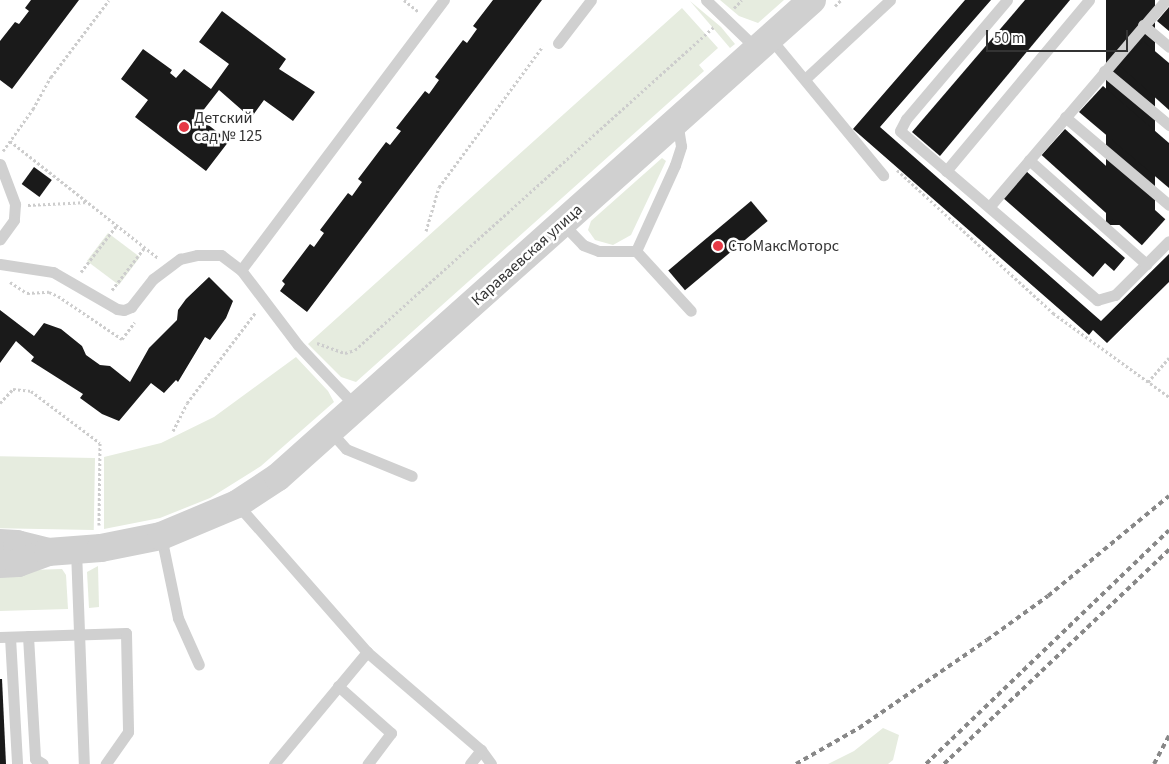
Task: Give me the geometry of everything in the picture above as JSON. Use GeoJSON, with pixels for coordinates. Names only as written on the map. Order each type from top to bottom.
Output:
{"type":"FeatureCollection","features":[{"type":"Feature","properties":{"kind":"street","name":"Караваевская улица"},"geometry":{"type":"LineString","coordinates":[[48,552],[76,550],[161,536],[238,504],[278,477],[812,0]]}},
{"type":"Feature","properties":{"kind":"street"},"geometry":{"type":"LineString","coordinates":[[0,543],[17,544],[48,552]]}},
{"type":"Feature","properties":{"kind":"street"},"geometry":{"type":"LineString","coordinates":[[0,564],[18,563],[48,552]]}},
{"type":"Feature","properties":{"kind":"lane"},"geometry":{"type":"LineString","coordinates":[[241,270],[444,0]]}},
{"type":"Feature","properties":{"kind":"lane"},"geometry":{"type":"LineString","coordinates":[[558,43],[591,0]]}},
{"type":"Feature","properties":{"kind":"lane"},"geometry":{"type":"LineString","coordinates":[[706,0],[805,79],[845,133],[883,175]]}},
{"type":"Feature","properties":{"kind":"lane"},"geometry":{"type":"LineString","coordinates":[[805,79],[890,0]]}},
{"type":"Feature","properties":{"kind":"lane"},"geometry":{"type":"LineString","coordinates":[[1007,0],[906,119],[900,132],[990,206],[1097,300],[1115,295],[1169,241]]}},
{"type":"Feature","properties":{"kind":"lane"},"geometry":{"type":"LineString","coordinates":[[946,171],[1089,0]]}},
{"type":"Feature","properties":{"kind":"lane"},"geometry":{"type":"LineString","coordinates":[[990,206],[1166,0]]}},
{"type":"Feature","properties":{"kind":"lane"},"geometry":{"type":"LineString","coordinates":[[1143,25],[1169,47]]}},
{"type":"Feature","properties":{"kind":"lane"},"geometry":{"type":"LineString","coordinates":[[1104,71],[1169,125]]}},
{"type":"Feature","properties":{"kind":"lane"},"geometry":{"type":"LineString","coordinates":[[1065,116],[1169,204]]}},
{"type":"Feature","properties":{"kind":"lane"},"geometry":{"type":"LineString","coordinates":[[636,251],[640,237],[675,166],[681,146],[677,121]]}},
{"type":"Feature","properties":{"kind":"lane"},"geometry":{"type":"LineString","coordinates":[[1029,160],[1146,264]]}},
{"type":"Feature","properties":{"kind":"lane"},"geometry":{"type":"LineString","coordinates":[[0,164],[15,204],[14,220],[0,239]]}},
{"type":"Feature","properties":{"kind":"lane"},"geometry":{"type":"LineString","coordinates":[[562,223],[583,245],[599,252],[636,251],[691,311]]}},
{"type":"Feature","properties":{"kind":"lane"},"geometry":{"type":"LineString","coordinates":[[0,264],[53,272],[74,282],[103,302],[117,309],[130,307],[153,279],[169,266],[197,255],[221,255],[241,270],[264,303],[356,407]]}},
{"type":"Feature","properties":{"kind":"lane"},"geometry":{"type":"LineString","coordinates":[[330,430],[346,449],[412,476]]}},
{"type":"Feature","properties":{"kind":"lane"},"geometry":{"type":"LineString","coordinates":[[238,504],[367,652],[481,750],[491,764]]}},
{"type":"Feature","properties":{"kind":"lane"},"geometry":{"type":"LineString","coordinates":[[161,536],[177,612],[199,665]]}},
{"type":"Feature","properties":{"kind":"lane"},"geometry":{"type":"LineString","coordinates":[[76,550],[81,636],[84,764]]}},
{"type":"Feature","properties":{"kind":"lane"},"geometry":{"type":"LineString","coordinates":[[17,764],[5,637],[81,636],[126,633],[128,732],[106,764]]}},
{"type":"Feature","properties":{"kind":"lane"},"geometry":{"type":"LineString","coordinates":[[28,636],[35,759],[43,764]]}},
{"type":"Feature","properties":{"kind":"lane"},"geometry":{"type":"LineString","coordinates":[[274,764],[367,652]]}},
{"type":"Feature","properties":{"kind":"lane"},"geometry":{"type":"LineString","coordinates":[[338,686],[391,733],[368,764]]}},
{"type":"Feature","properties":{"kind":"lane"},"geometry":{"type":"LineString","coordinates":[[470,764],[481,750]]}},
{"type":"Feature","properties":{"kind":"path"},"geometry":{"type":"LineString","coordinates":[[0,155],[33,109],[51,77],[109,0]]}},
{"type":"Feature","properties":{"kind":"path"},"geometry":{"type":"LineString","coordinates":[[315,342],[345,353],[355,350],[742,0]]}},
{"type":"Feature","properties":{"kind":"path"},"geometry":{"type":"LineString","coordinates":[[426,231],[439,186],[545,44],[558,43]]}},
{"type":"Feature","properties":{"kind":"path"},"geometry":{"type":"LineString","coordinates":[[10,141],[169,266]]}},
{"type":"Feature","properties":{"kind":"path"},"geometry":{"type":"LineString","coordinates":[[867,156],[890,164],[1053,314],[1169,397]]}},
{"type":"Feature","properties":{"kind":"path"},"geometry":{"type":"LineString","coordinates":[[15,204],[41,206],[88,202]]}},
{"type":"Feature","properties":{"kind":"path"},"geometry":{"type":"LineString","coordinates":[[74,282],[117,225]]}},
{"type":"Feature","properties":{"kind":"path"},"geometry":{"type":"LineString","coordinates":[[103,302],[145,247]]}},
{"type":"Feature","properties":{"kind":"path"},"geometry":{"type":"LineString","coordinates":[[173,431],[186,403],[264,303]]}},
{"type":"Feature","properties":{"kind":"path"},"geometry":{"type":"LineString","coordinates":[[1148,382],[1169,358]]}},
{"type":"Feature","properties":{"kind":"path"},"geometry":{"type":"LineString","coordinates":[[0,403],[13,388],[31,391],[100,443],[99,530]]}},
{"type":"Feature","properties":{"kind":"shaded area"},"geometry":{"type":"Polygon","coordinates":[[[720,0],[784,0],[758,23],[739,16],[720,0]]]}},
{"type":"Feature","properties":{"kind":"shaded area"},"geometry":{"type":"Polygon","coordinates":[[[690,1],[721,27],[735,44],[730,48],[690,1]]]}},
{"type":"Feature","properties":{"kind":"shaded area"},"geometry":{"type":"Polygon","coordinates":[[[682,8],[718,48],[699,65],[704,71],[356,382],[341,377],[308,344],[682,8]]]}},
{"type":"Feature","properties":{"kind":"shaded area"},"geometry":{"type":"Polygon","coordinates":[[[662,158],[666,161],[631,235],[613,245],[595,240],[588,230],[591,221],[662,158]]]}},
{"type":"Feature","properties":{"kind":"shaded area"},"geometry":{"type":"Polygon","coordinates":[[[108,233],[140,257],[119,285],[87,261],[108,233]]]}},
{"type":"Feature","properties":{"kind":"shaded area"},"geometry":{"type":"Polygon","coordinates":[[[296,357],[328,391],[334,402],[261,466],[210,498],[160,518],[104,529],[104,457],[161,443],[214,417],[296,357]]]}},
{"type":"Feature","properties":{"kind":"shaded area"},"geometry":{"type":"Polygon","coordinates":[[[0,456],[95,458],[94,530],[0,528],[0,456]]]}},
{"type":"Feature","properties":{"kind":"shaded area"},"geometry":{"type":"Polygon","coordinates":[[[98,566],[99,607],[89,608],[87,572],[98,566]]]}},
{"type":"Feature","properties":{"kind":"shaded area"},"geometry":{"type":"Polygon","coordinates":[[[62,569],[66,575],[68,609],[0,611],[0,571],[62,569]]]}},
{"type":"Feature","properties":{"kind":"shaded area"},"geometry":{"type":"Polygon","coordinates":[[[883,728],[899,735],[893,760],[888,764],[828,764],[854,751],[883,728]]]}},
{"type":"Feature","properties":{"kind":"building"},"geometry":{"type":"Polygon","coordinates":[[[31,0],[79,0],[12,89],[0,80],[0,41],[15,22],[19,24],[29,11],[25,8],[31,0]]]}},
{"type":"Feature","properties":{"kind":"building"},"geometry":{"type":"Polygon","coordinates":[[[493,0],[542,0],[307,312],[280,291],[285,284],[282,281],[310,244],[314,247],[324,233],[320,230],[348,193],[352,196],[362,182],[358,179],[386,142],[390,145],[401,131],[396,128],[425,91],[429,94],[439,80],[435,77],[463,40],[467,43],[477,29],[473,26],[493,0]]]}},
{"type":"Feature","properties":{"kind":"building"},"geometry":{"type":"Polygon","coordinates":[[[965,0],[991,0],[880,127],[1101,321],[1169,254],[1169,282],[1107,343],[1093,330],[1089,335],[853,129],[965,0]]]}},
{"type":"Feature","properties":{"kind":"building"},"geometry":{"type":"Polygon","coordinates":[[[1025,0],[1070,0],[940,156],[912,132],[1025,0]]]}},
{"type":"Feature","properties":{"kind":"building"},"geometry":{"type":"Polygon","coordinates":[[[1106,0],[1155,0],[1155,225],[1106,225],[1106,0]]]}},
{"type":"Feature","properties":{"kind":"building"},"geometry":{"type":"Polygon","coordinates":[[[1169,7],[1169,31],[1157,21],[1169,7]]]}},
{"type":"Feature","properties":{"kind":"building"},"geometry":{"type":"Polygon","coordinates":[[[222,11],[286,59],[279,69],[315,92],[293,121],[264,100],[251,118],[219,90],[198,117],[229,141],[206,171],[135,117],[148,100],[121,79],[143,49],[172,70],[170,73],[176,78],[184,69],[211,89],[229,64],[199,42],[222,11]]]}},
{"type":"Feature","properties":{"kind":"building"},"geometry":{"type":"Polygon","coordinates":[[[1143,41],[1169,63],[1169,110],[1120,66],[1143,41]]]}},
{"type":"Feature","properties":{"kind":"building"},"geometry":{"type":"Polygon","coordinates":[[[1103,86],[1169,143],[1169,188],[1079,112],[1103,86]]]}},
{"type":"Feature","properties":{"kind":"building"},"geometry":{"type":"Polygon","coordinates":[[[1065,129],[1165,219],[1142,245],[1042,155],[1065,129]]]}},
{"type":"Feature","properties":{"kind":"building"},"geometry":{"type":"Polygon","coordinates":[[[34,167],[52,180],[39,197],[22,184],[34,167]]]}},
{"type":"Feature","properties":{"kind":"building"},"geometry":{"type":"Polygon","coordinates":[[[1026,171],[1125,258],[1114,271],[1105,263],[1093,277],[1002,197],[1026,171]]]}},
{"type":"Feature","properties":{"kind":"building","name":"СтоМаксМоторс"},"geometry":{"type":"Polygon","coordinates":[[[751,201],[768,221],[685,290],[668,270],[751,201]]]}},
{"type":"Feature","properties":{"kind":"building"},"geometry":{"type":"Polygon","coordinates":[[[209,277],[233,301],[226,318],[210,340],[205,337],[178,382],[176,380],[164,393],[151,383],[119,421],[102,414],[80,398],[83,394],[31,361],[34,357],[16,341],[0,363],[0,310],[34,336],[44,323],[61,329],[82,346],[86,355],[100,365],[110,366],[130,382],[149,348],[177,320],[178,310],[186,299],[209,277]]]}},
{"type":"Feature","properties":{"kind":"building"},"geometry":{"type":"Polygon","coordinates":[[[0,679],[2,679],[6,764],[0,764],[0,679]]]}},
{"type":"Feature","properties":{"kind":"railway"},"geometry":{"type":"LineString","coordinates":[[796,764],[859,728],[987,640],[1048,596],[1169,496]]}},
{"type":"Feature","properties":{"kind":"railway"},"geometry":{"type":"LineString","coordinates":[[926,764],[1169,530]]}},
{"type":"Feature","properties":{"kind":"railway"},"geometry":{"type":"LineString","coordinates":[[944,764],[1169,550]]}},
{"type":"Feature","properties":{"kind":"railway"},"geometry":{"type":"LineString","coordinates":[[1154,764],[1169,736]]}},
{"type":"Feature","properties":{"kind":"place","name":"Детский сад № 125"},"geometry":{"type":"Point","coordinates":[184,127]}},
{"type":"Feature","properties":{"kind":"place","name":"СтоМаксМоторс"},"geometry":{"type":"Point","coordinates":[718,246]}}]}
